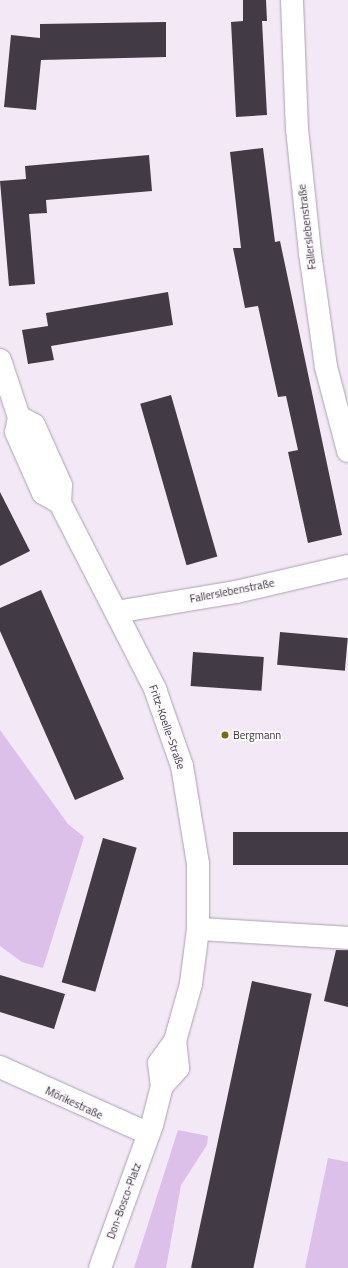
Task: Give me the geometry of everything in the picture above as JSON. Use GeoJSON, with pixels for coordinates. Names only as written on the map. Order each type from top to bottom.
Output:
{"type":"FeatureCollection","features":[{"type":"Feature","properties":{"kind":"street","name":"Fallerslebenstraße"},"geometry":{"type":"LineString","coordinates":[[292,0],[297,129],[310,253],[326,367],[348,451]]}},
{"type":"Feature","properties":{"kind":"street","name":"Fritz-Koelle-Straße"},"geometry":{"type":"LineString","coordinates":[[0,360],[19,417],[34,425],[61,485],[60,504],[155,689],[182,766],[198,864],[198,929],[191,984],[175,1041],[159,1063],[162,1086],[149,1134]]}},
{"type":"Feature","properties":{"kind":"street","name":"Fallerslebenstraße"},"geometry":{"type":"LineString","coordinates":[[116,612],[236,592],[348,566]]}},
{"type":"Feature","properties":{"kind":"street"},"geometry":{"type":"LineString","coordinates":[[198,929],[348,938]]}},
{"type":"Feature","properties":{"kind":"street","name":"Mörikestraße"},"geometry":{"type":"LineString","coordinates":[[0,1068],[149,1134]]}},
{"type":"Feature","properties":{"kind":"street","name":"Don-Bosco-Platz"},"geometry":{"type":"LineString","coordinates":[[100,1268],[149,1134]]}},
{"type":"Feature","properties":{"kind":"shaded area"},"geometry":{"type":"Polygon","coordinates":[[[0,730],[68,824],[84,837],[43,968],[22,962],[0,946],[0,730]]]}},
{"type":"Feature","properties":{"kind":"shaded area"},"geometry":{"type":"Polygon","coordinates":[[[178,1130],[208,1136],[207,1145],[181,1185],[166,1268],[134,1268],[178,1130]]]}},
{"type":"Feature","properties":{"kind":"shaded area"},"geometry":{"type":"Polygon","coordinates":[[[328,1158],[348,1162],[348,1268],[305,1268],[328,1158]]]}},
{"type":"Feature","properties":{"kind":"building"},"geometry":{"type":"Polygon","coordinates":[[[243,0],[266,0],[267,21],[262,21],[267,115],[236,117],[231,22],[243,21],[243,0]]]}},
{"type":"Feature","properties":{"kind":"building"},"geometry":{"type":"Polygon","coordinates":[[[166,22],[166,57],[41,60],[36,110],[4,107],[11,35],[40,38],[40,24],[166,22]]]}},
{"type":"Feature","properties":{"kind":"building"},"geometry":{"type":"Polygon","coordinates":[[[263,148],[275,242],[280,241],[342,535],[308,543],[288,452],[298,450],[286,396],[278,397],[258,306],[245,308],[233,248],[241,248],[230,152],[263,148]]]}},
{"type":"Feature","properties":{"kind":"building"},"geometry":{"type":"Polygon","coordinates":[[[149,155],[152,191],[46,200],[47,213],[29,214],[35,284],[9,286],[0,181],[26,179],[25,166],[149,155]]]}},
{"type":"Feature","properties":{"kind":"building"},"geometry":{"type":"Polygon","coordinates":[[[168,292],[173,325],[51,346],[54,360],[28,364],[22,330],[48,326],[46,313],[168,292]]]}},
{"type":"Feature","properties":{"kind":"building"},"geometry":{"type":"Polygon","coordinates":[[[171,395],[217,556],[187,565],[140,404],[171,395]]]}},
{"type":"Feature","properties":{"kind":"building"},"geometry":{"type":"Polygon","coordinates":[[[0,492],[30,551],[0,566],[0,492]]]}},
{"type":"Feature","properties":{"kind":"building"},"geometry":{"type":"Polygon","coordinates":[[[41,590],[124,779],[75,800],[0,631],[0,608],[41,590]]]}},
{"type":"Feature","properties":{"kind":"building"},"geometry":{"type":"Polygon","coordinates":[[[280,632],[348,638],[345,671],[277,665],[280,632]]]}},
{"type":"Feature","properties":{"kind":"building"},"geometry":{"type":"Polygon","coordinates":[[[193,652],[264,657],[261,691],[191,686],[193,652]]]}},
{"type":"Feature","properties":{"kind":"building"},"geometry":{"type":"Polygon","coordinates":[[[233,832],[348,832],[348,865],[233,865],[233,832]]]}},
{"type":"Feature","properties":{"kind":"building"},"geometry":{"type":"Polygon","coordinates":[[[103,838],[137,848],[95,992],[62,982],[103,838]]]}},
{"type":"Feature","properties":{"kind":"building"},"geometry":{"type":"Polygon","coordinates":[[[336,950],[348,950],[348,1007],[324,1001],[336,950]]]}},
{"type":"Feature","properties":{"kind":"building"},"geometry":{"type":"Polygon","coordinates":[[[0,975],[65,994],[54,1029],[0,1012],[0,975]]]}},
{"type":"Feature","properties":{"kind":"building"},"geometry":{"type":"Polygon","coordinates":[[[252,981],[312,994],[253,1268],[191,1268],[252,981]]]}},
{"type":"Feature","properties":{"kind":"place","name":"Bergmann"},"geometry":{"type":"Point","coordinates":[225,735]}}]}
